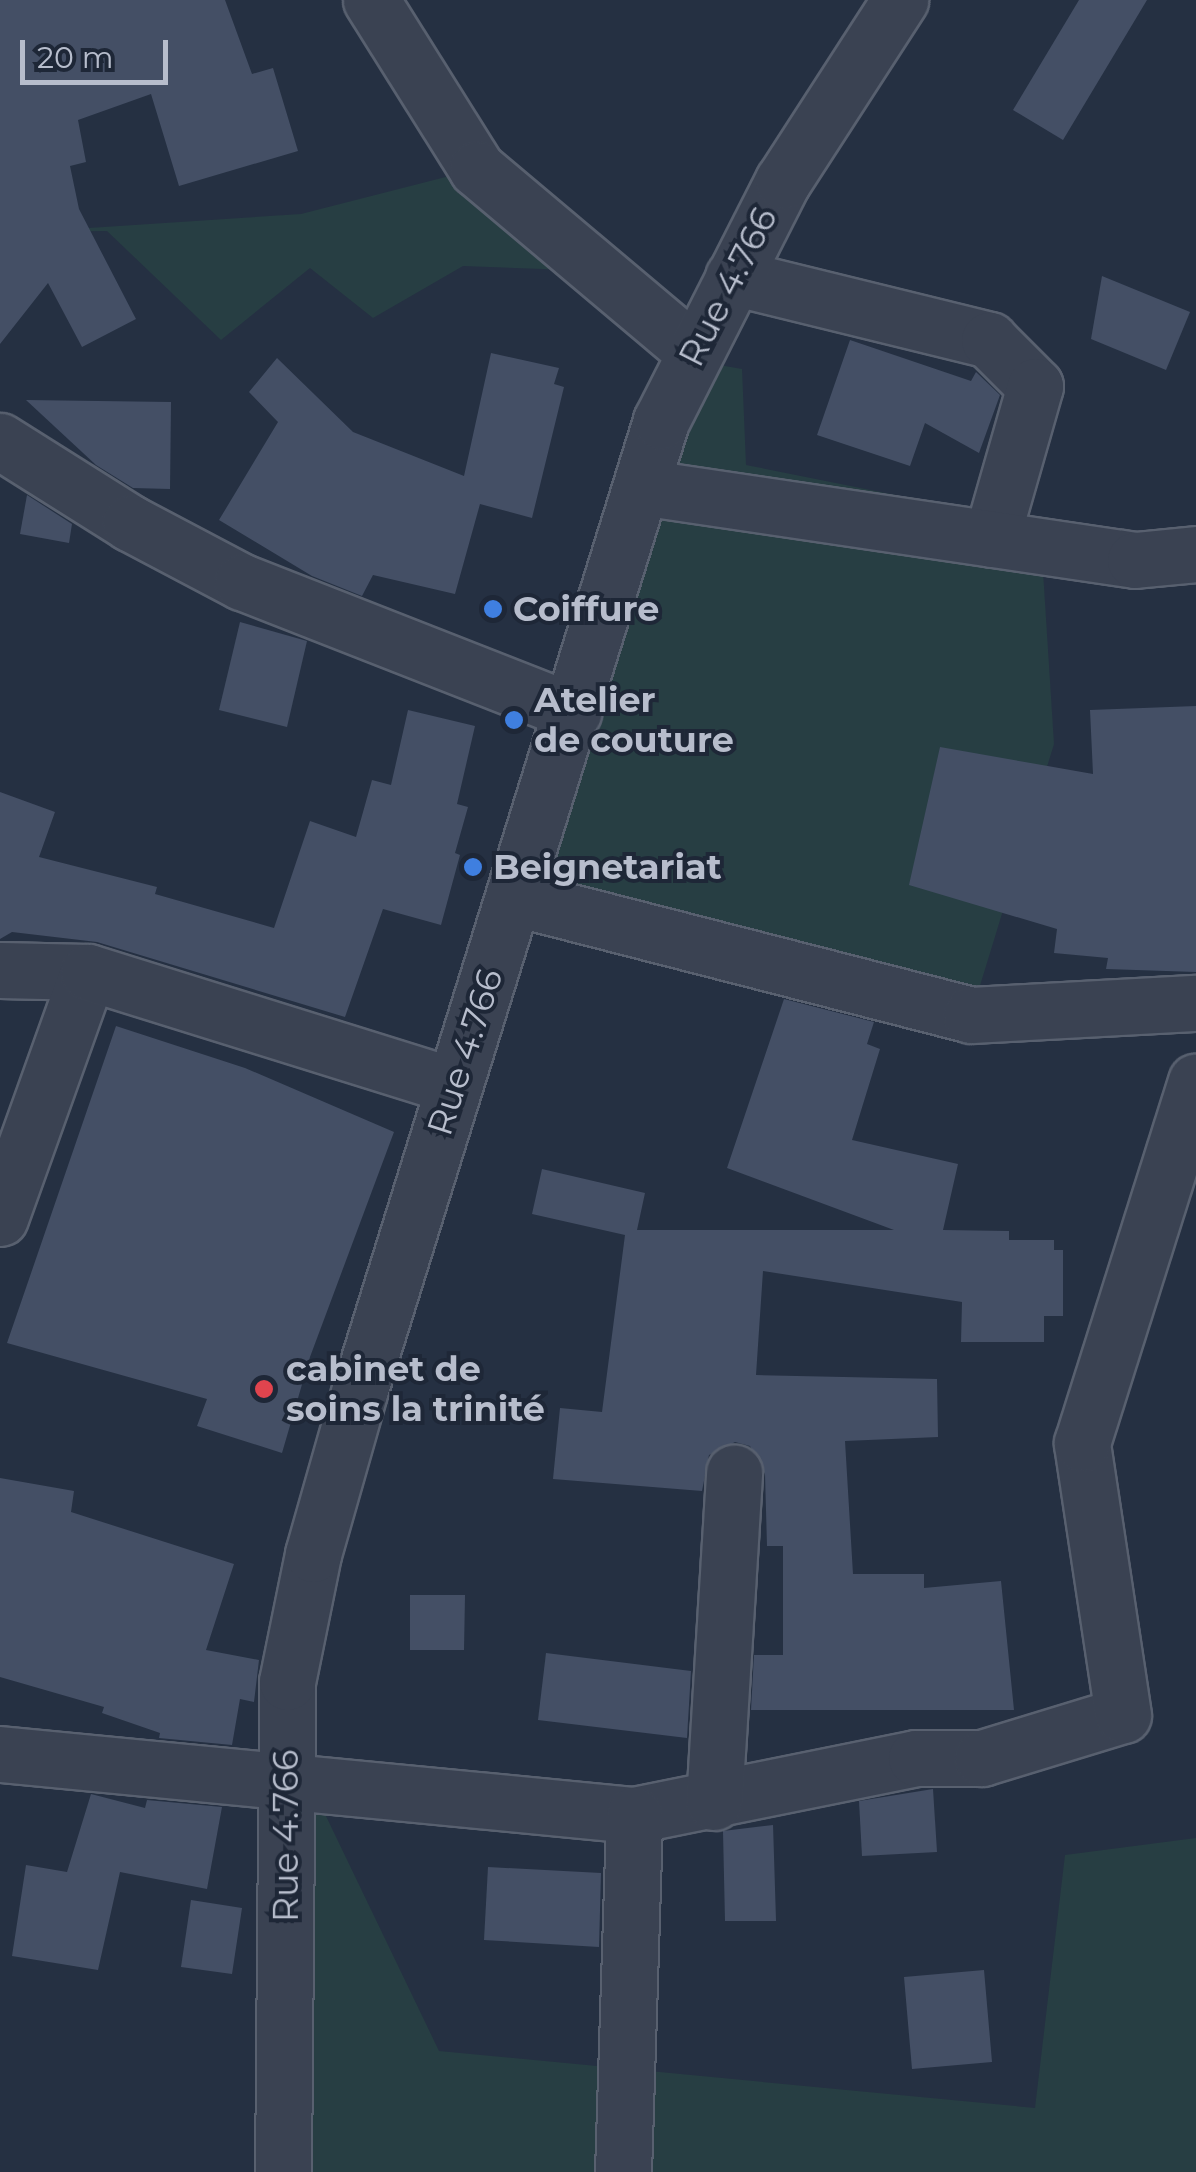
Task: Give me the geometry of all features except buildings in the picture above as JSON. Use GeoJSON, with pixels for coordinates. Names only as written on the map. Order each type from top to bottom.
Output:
{"type":"FeatureCollection","features":[{"type":"Feature","properties":{"kind":"street"},"geometry":{"type":"LineString","coordinates":[[371,0],[477,169],[694,352]]}},
{"type":"Feature","properties":{"kind":"street","name":"Rue 4.766"},"geometry":{"type":"LineString","coordinates":[[283,2172],[288,1682],[313,1554],[453,1086],[516,898],[661,421],[783,181],[900,0]]}},
{"type":"Feature","properties":{"kind":"street"},"geometry":{"type":"LineString","coordinates":[[733,276],[989,340],[1035,386],[991,539]]}},
{"type":"Feature","properties":{"kind":"street"},"geometry":{"type":"LineString","coordinates":[[0,441],[130,523],[242,582],[572,712]]}},
{"type":"Feature","properties":{"kind":"street"},"geometry":{"type":"LineString","coordinates":[[641,487],[1135,560],[1196,554]]}},
{"type":"Feature","properties":{"kind":"street"},"geometry":{"type":"LineString","coordinates":[[516,898],[970,1016],[1196,1003]]}},
{"type":"Feature","properties":{"kind":"street"},"geometry":{"type":"LineString","coordinates":[[0,970],[88,972],[453,1086]]}},
{"type":"Feature","properties":{"kind":"street"},"geometry":{"type":"LineString","coordinates":[[0,1218],[88,972]]}},
{"type":"Feature","properties":{"kind":"street"},"geometry":{"type":"LineString","coordinates":[[0,1754],[634,1816],[916,1758],[982,1758],[1123,1715],[1082,1443],[1196,1084]]}},
{"type":"Feature","properties":{"kind":"street"},"geometry":{"type":"LineString","coordinates":[[714,1802],[734,1473]]}},
{"type":"Feature","properties":{"kind":"street"},"geometry":{"type":"LineString","coordinates":[[623,2172],[634,1816]]}},
{"type":"Feature","properties":{"kind":"green space"},"geometry":{"type":"Polygon","coordinates":[[[477,169],[697,361],[742,369],[746,465],[1040,524],[1054,744],[971,1015],[516,898],[692,369],[570,270],[463,266],[373,318],[310,268],[221,340],[107,231],[28,232],[301,214],[477,169]]]}},
{"type":"Feature","properties":{"kind":"green space"},"geometry":{"type":"Polygon","coordinates":[[[286,1733],[439,2051],[1035,2108],[1065,1855],[1196,1838],[1196,2172],[283,2172],[286,1733]]]}},
{"type":"Feature","properties":{"kind":"place","name":"Coiffure"},"geometry":{"type":"Point","coordinates":[493,609]}},
{"type":"Feature","properties":{"kind":"place","name":"Atelier de couture"},"geometry":{"type":"Point","coordinates":[514,720]}},
{"type":"Feature","properties":{"kind":"place","name":"Beignetariat"},"geometry":{"type":"Point","coordinates":[473,867]}},
{"type":"Feature","properties":{"kind":"place","name":"cabinet de soins la trinité"},"geometry":{"type":"Point","coordinates":[264,1389]}}]}
